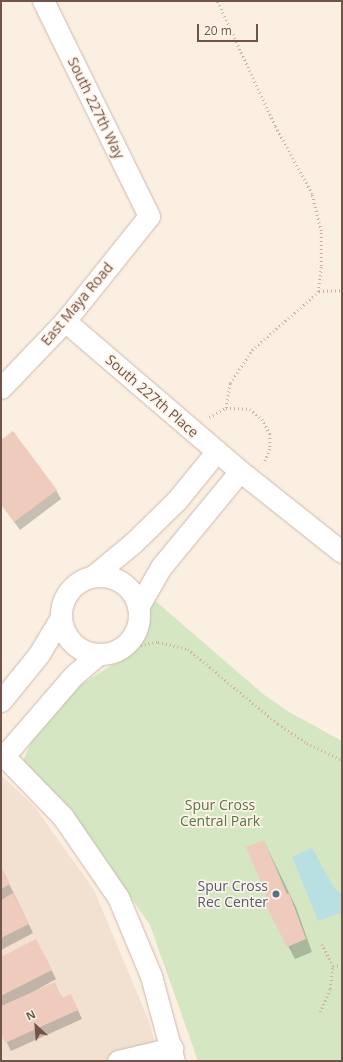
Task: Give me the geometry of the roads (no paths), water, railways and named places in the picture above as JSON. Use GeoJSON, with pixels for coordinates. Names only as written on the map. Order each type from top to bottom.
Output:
{"type":"FeatureCollection","features":[{"type":"Feature","properties":{"kind":"street","name":"South 227th Way"},"geometry":{"type":"LineString","coordinates":[[43,1],[149,216]]}},
{"type":"Feature","properties":{"kind":"street","name":"East Maya Road"},"geometry":{"type":"LineString","coordinates":[[1,388],[65,321],[149,216]]}},
{"type":"Feature","properties":{"kind":"street","name":"South 227th Place"},"geometry":{"type":"LineString","coordinates":[[65,321],[217,452],[342,552]]}},
{"type":"Feature","properties":{"kind":"street"},"geometry":{"type":"LineString","coordinates":[[98,655],[77,648],[63,630],[60,619],[61,607],[69,592],[82,580],[93,576],[133,543],[177,500],[217,452]]}},
{"type":"Feature","properties":{"kind":"street"},"geometry":{"type":"LineString","coordinates":[[118,1061],[173,1055],[152,976],[118,897],[63,817],[3,754],[74,675],[98,655],[121,648],[136,630],[138,607],[161,567],[246,476]]}},
{"type":"Feature","properties":{"kind":"street"},"geometry":{"type":"LineString","coordinates":[[93,576],[105,576],[127,586],[138,607]]}},
{"type":"Feature","properties":{"kind":"street"},"geometry":{"type":"LineString","coordinates":[[1,701],[39,654],[60,619]]}},
{"type":"Feature","properties":{"kind":"water"},"geometry":{"type":"Polygon","coordinates":[[[312,848],[334,888],[342,894],[342,915],[339,913],[318,921],[292,857],[312,848]]]}},
{"type":"Feature","properties":{"kind":"place","name":"Spur Cross Rec Center"},"geometry":{"type":"Point","coordinates":[276,894]}},
{"type":"Feature","properties":{"kind":"park label","name":"Spur Cross Central Park"},"geometry":{"type":"Point","coordinates":[220,814]}}]}
